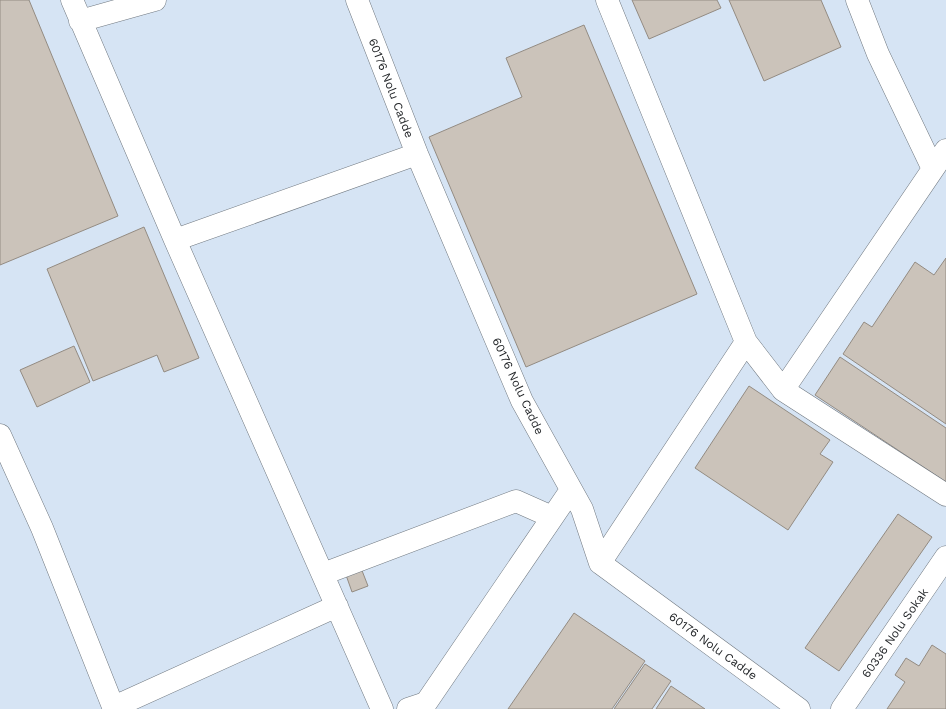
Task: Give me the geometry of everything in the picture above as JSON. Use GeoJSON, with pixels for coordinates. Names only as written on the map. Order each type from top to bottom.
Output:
{"type":"FeatureCollection","features":[{"type":"Feature","properties":{"kind":"street"},"geometry":{"type":"LineString","coordinates":[[72,0],[175,240],[382,709]]}},
{"type":"Feature","properties":{"kind":"street"},"geometry":{"type":"LineString","coordinates":[[80,21],[155,0]]}},
{"type":"Feature","properties":{"kind":"street","name":"60176 Nolu Cadde"},"geometry":{"type":"LineString","coordinates":[[357,0],[417,154],[522,401],[582,509],[600,563],[799,709]]}},
{"type":"Feature","properties":{"kind":"street"},"geometry":{"type":"LineString","coordinates":[[607,0],[746,342],[783,390],[946,495]]}},
{"type":"Feature","properties":{"kind":"street"},"geometry":{"type":"LineString","coordinates":[[857,0],[878,54],[933,169]]}},
{"type":"Feature","properties":{"kind":"street"},"geometry":{"type":"LineString","coordinates":[[783,390],[946,150]]}},
{"type":"Feature","properties":{"kind":"street"},"geometry":{"type":"LineString","coordinates":[[175,240],[417,154]]}},
{"type":"Feature","properties":{"kind":"street"},"geometry":{"type":"LineString","coordinates":[[600,563],[746,342]]}},
{"type":"Feature","properties":{"kind":"street"},"geometry":{"type":"LineString","coordinates":[[0,435],[42,528],[114,708],[337,606]]}},
{"type":"Feature","properties":{"kind":"street"},"geometry":{"type":"LineString","coordinates":[[408,709],[426,703],[571,490]]}},
{"type":"Feature","properties":{"kind":"street"},"geometry":{"type":"LineString","coordinates":[[323,574],[516,501],[552,517]]}},
{"type":"Feature","properties":{"kind":"street","name":"60336 Nolu Sokak"},"geometry":{"type":"LineString","coordinates":[[842,709],[946,557]]}},
{"type":"Feature","properties":{"kind":"shaded area"},"geometry":{"type":"Polygon","coordinates":[[[0,0],[946,0],[946,709],[0,709],[0,0]]]}},
{"type":"Feature","properties":{"kind":"building"},"geometry":{"type":"Polygon","coordinates":[[[0,0],[29,0],[118,216],[0,265],[0,0]]]}},
{"type":"Feature","properties":{"kind":"building"},"geometry":{"type":"Polygon","coordinates":[[[632,0],[717,0],[721,8],[649,39],[632,0]]]}},
{"type":"Feature","properties":{"kind":"building"},"geometry":{"type":"Polygon","coordinates":[[[729,0],[821,0],[841,47],[764,81],[729,0]]]}},
{"type":"Feature","properties":{"kind":"building"},"geometry":{"type":"Polygon","coordinates":[[[584,25],[697,294],[526,367],[429,137],[522,97],[506,58],[584,25]]]}},
{"type":"Feature","properties":{"kind":"building"},"geometry":{"type":"Polygon","coordinates":[[[144,227],[199,358],[164,372],[157,355],[93,381],[47,269],[144,227]]]}},
{"type":"Feature","properties":{"kind":"building"},"geometry":{"type":"Polygon","coordinates":[[[946,258],[946,424],[843,354],[864,322],[872,327],[915,262],[934,275],[946,258]]]}},
{"type":"Feature","properties":{"kind":"building"},"geometry":{"type":"Polygon","coordinates":[[[74,346],[90,382],[37,407],[20,370],[74,346]]]}},
{"type":"Feature","properties":{"kind":"building"},"geometry":{"type":"Polygon","coordinates":[[[840,357],[946,428],[946,482],[815,395],[840,357]]]}},
{"type":"Feature","properties":{"kind":"building"},"geometry":{"type":"Polygon","coordinates":[[[749,386],[830,440],[820,454],[833,462],[788,530],[695,468],[749,386]]]}},
{"type":"Feature","properties":{"kind":"building"},"geometry":{"type":"Polygon","coordinates":[[[898,514],[932,537],[839,671],[805,648],[898,514]]]}},
{"type":"Feature","properties":{"kind":"building"},"geometry":{"type":"Polygon","coordinates":[[[361,568],[368,586],[352,592],[346,575],[361,568]]]}},
{"type":"Feature","properties":{"kind":"building"},"geometry":{"type":"Polygon","coordinates":[[[574,613],[645,661],[612,709],[508,709],[574,613]]]}},
{"type":"Feature","properties":{"kind":"building"},"geometry":{"type":"Polygon","coordinates":[[[932,645],[946,654],[946,709],[887,709],[905,682],[895,675],[906,658],[919,666],[932,645]]]}},
{"type":"Feature","properties":{"kind":"building"},"geometry":{"type":"Polygon","coordinates":[[[645,664],[671,681],[652,709],[614,709],[645,664]]]}},
{"type":"Feature","properties":{"kind":"building"},"geometry":{"type":"Polygon","coordinates":[[[671,686],[705,709],[656,709],[671,686]]]}}]}
